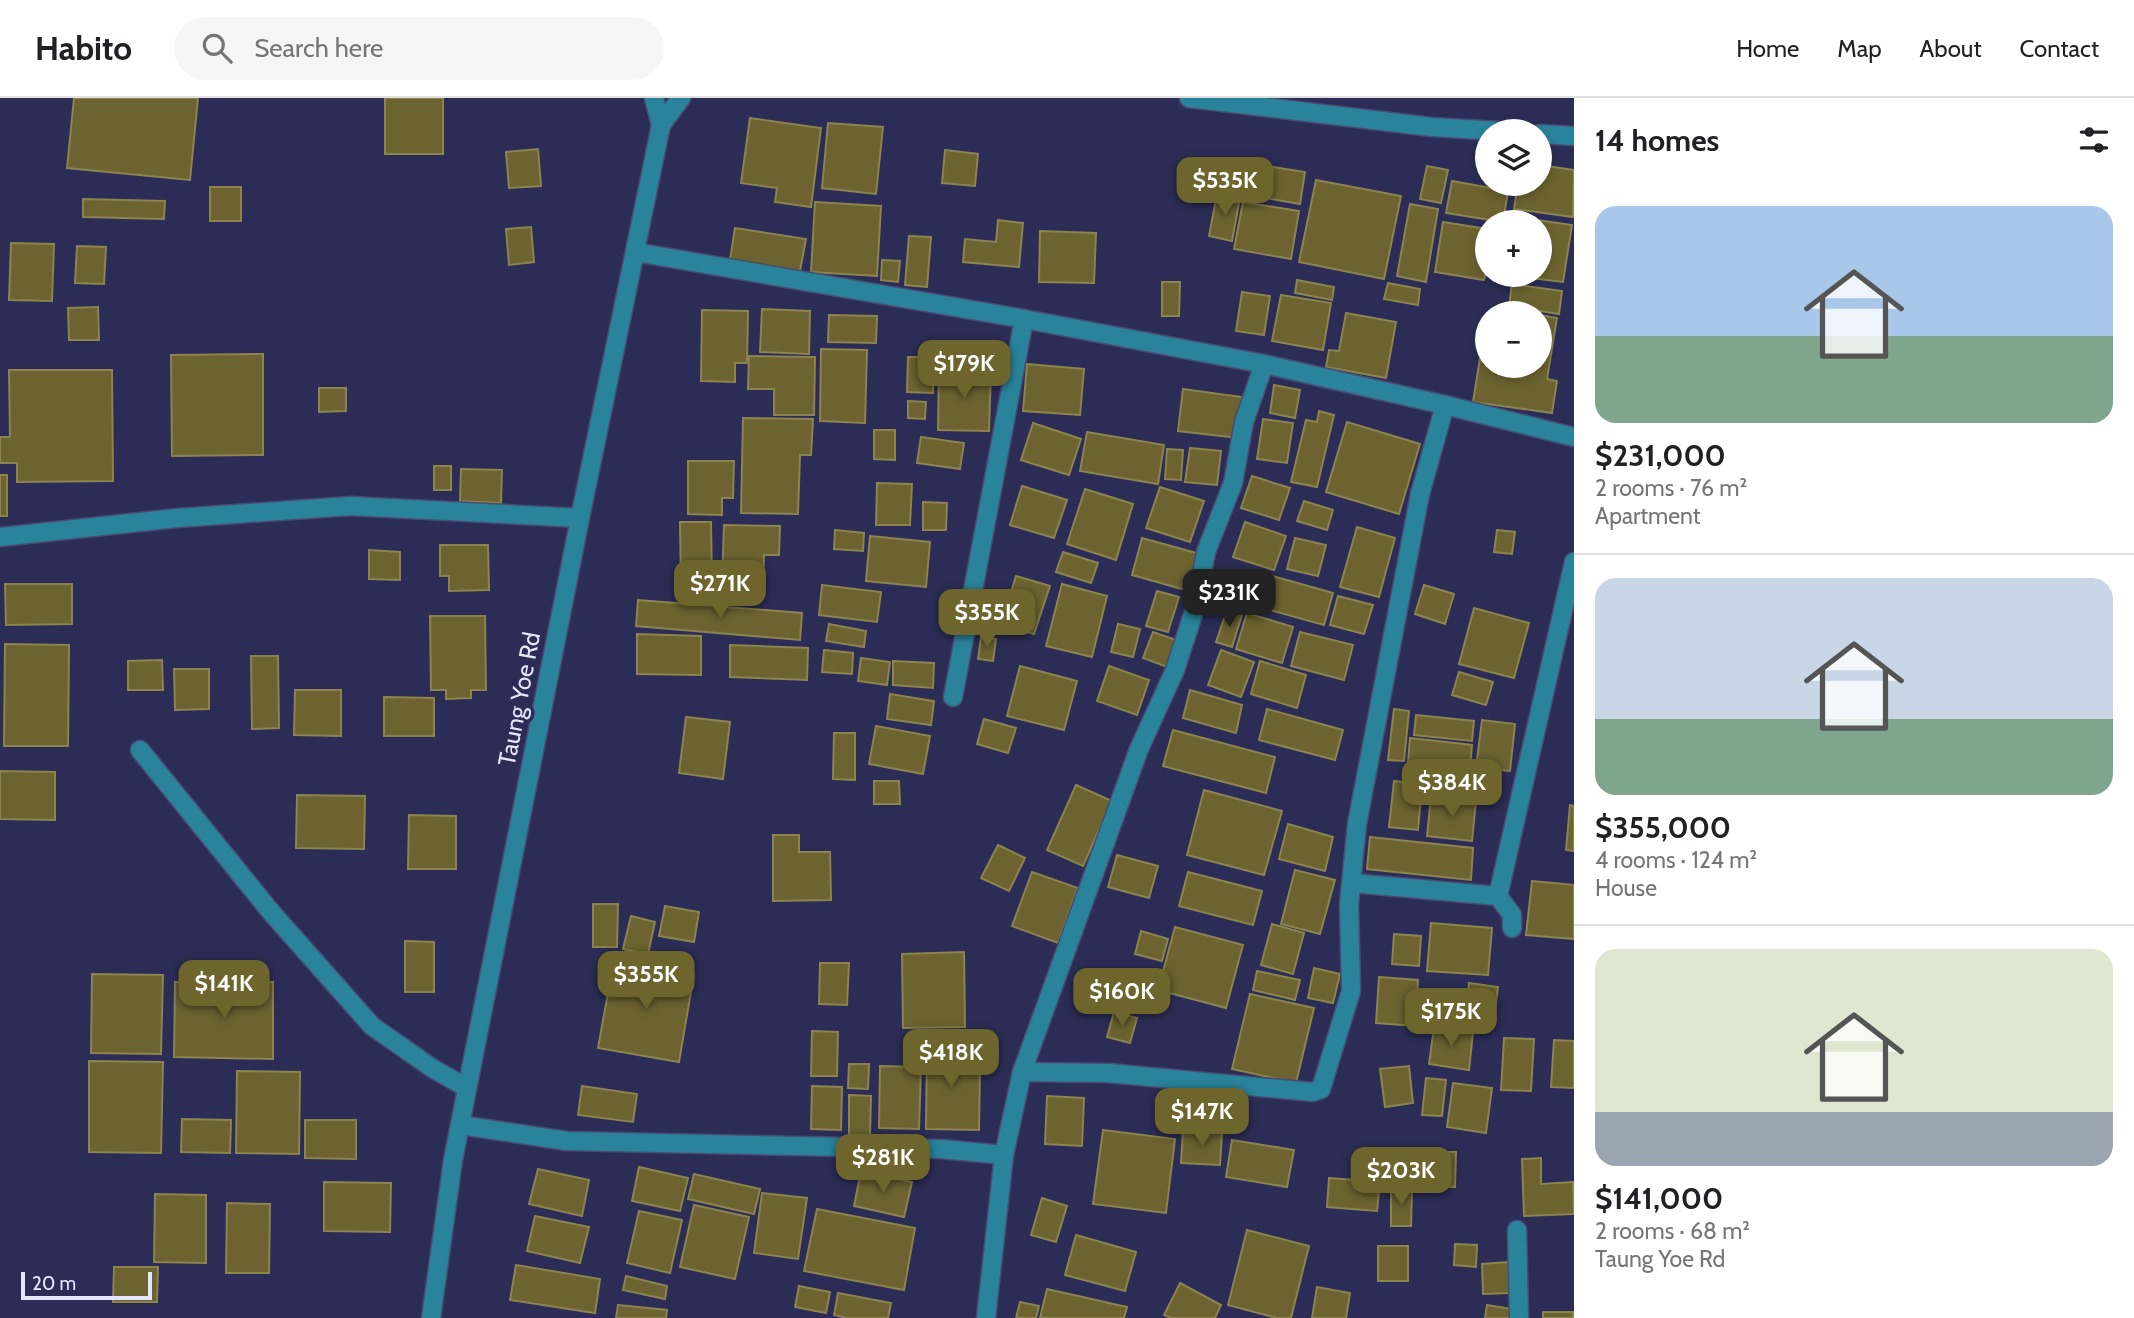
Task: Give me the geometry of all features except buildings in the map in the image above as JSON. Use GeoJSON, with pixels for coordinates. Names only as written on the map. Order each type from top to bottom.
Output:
{"type":"FeatureCollection","features":[{"type":"Feature","properties":{"kind":"street"},"geometry":{"type":"LineString","coordinates":[[654,98],[661,125]]}},
{"type":"Feature","properties":{"kind":"street","name":"Taung Yoe Rd"},"geometry":{"type":"LineString","coordinates":[[431,1318],[453,1160],[580,518],[661,125],[681,98]]}},
{"type":"Feature","properties":{"kind":"street"},"geometry":{"type":"LineString","coordinates":[[1189,98],[1432,127],[1475,130]]}},
{"type":"Feature","properties":{"kind":"street"},"geometry":{"type":"LineString","coordinates":[[1552,135],[1574,136]]}},
{"type":"Feature","properties":{"kind":"street"},"geometry":{"type":"LineString","coordinates":[[635,252],[1024,319],[1264,364],[1574,437]]}},
{"type":"Feature","properties":{"kind":"street"},"geometry":{"type":"LineString","coordinates":[[953,697],[1024,319]]}},
{"type":"Feature","properties":{"kind":"street"},"geometry":{"type":"LineString","coordinates":[[986,1318],[1004,1155],[1023,1072],[1139,749],[1175,670],[1196,605],[1206,551],[1233,483],[1244,422],[1264,364]]}},
{"type":"Feature","properties":{"kind":"street"},"geometry":{"type":"LineString","coordinates":[[1023,1072],[1108,1073],[1313,1092],[1321,1089],[1351,991],[1349,904],[1357,824],[1418,507],[1445,405]]}},
{"type":"Feature","properties":{"kind":"street"},"geometry":{"type":"LineString","coordinates":[[0,537],[177,518],[351,506],[580,518]]}},
{"type":"Feature","properties":{"kind":"street"},"geometry":{"type":"LineString","coordinates":[[1498,896],[1574,562]]}},
{"type":"Feature","properties":{"kind":"street"},"geometry":{"type":"LineString","coordinates":[[140,750],[271,912],[372,1026],[432,1068],[467,1088]]}},
{"type":"Feature","properties":{"kind":"street"},"geometry":{"type":"LineString","coordinates":[[1352,883],[1498,896],[1512,915],[1512,928]]}},
{"type":"Feature","properties":{"kind":"street"},"geometry":{"type":"LineString","coordinates":[[460,1125],[568,1141],[941,1149],[1004,1155]]}},
{"type":"Feature","properties":{"kind":"street"},"geometry":{"type":"LineString","coordinates":[[1517,1230],[1519,1318]]}}]}
